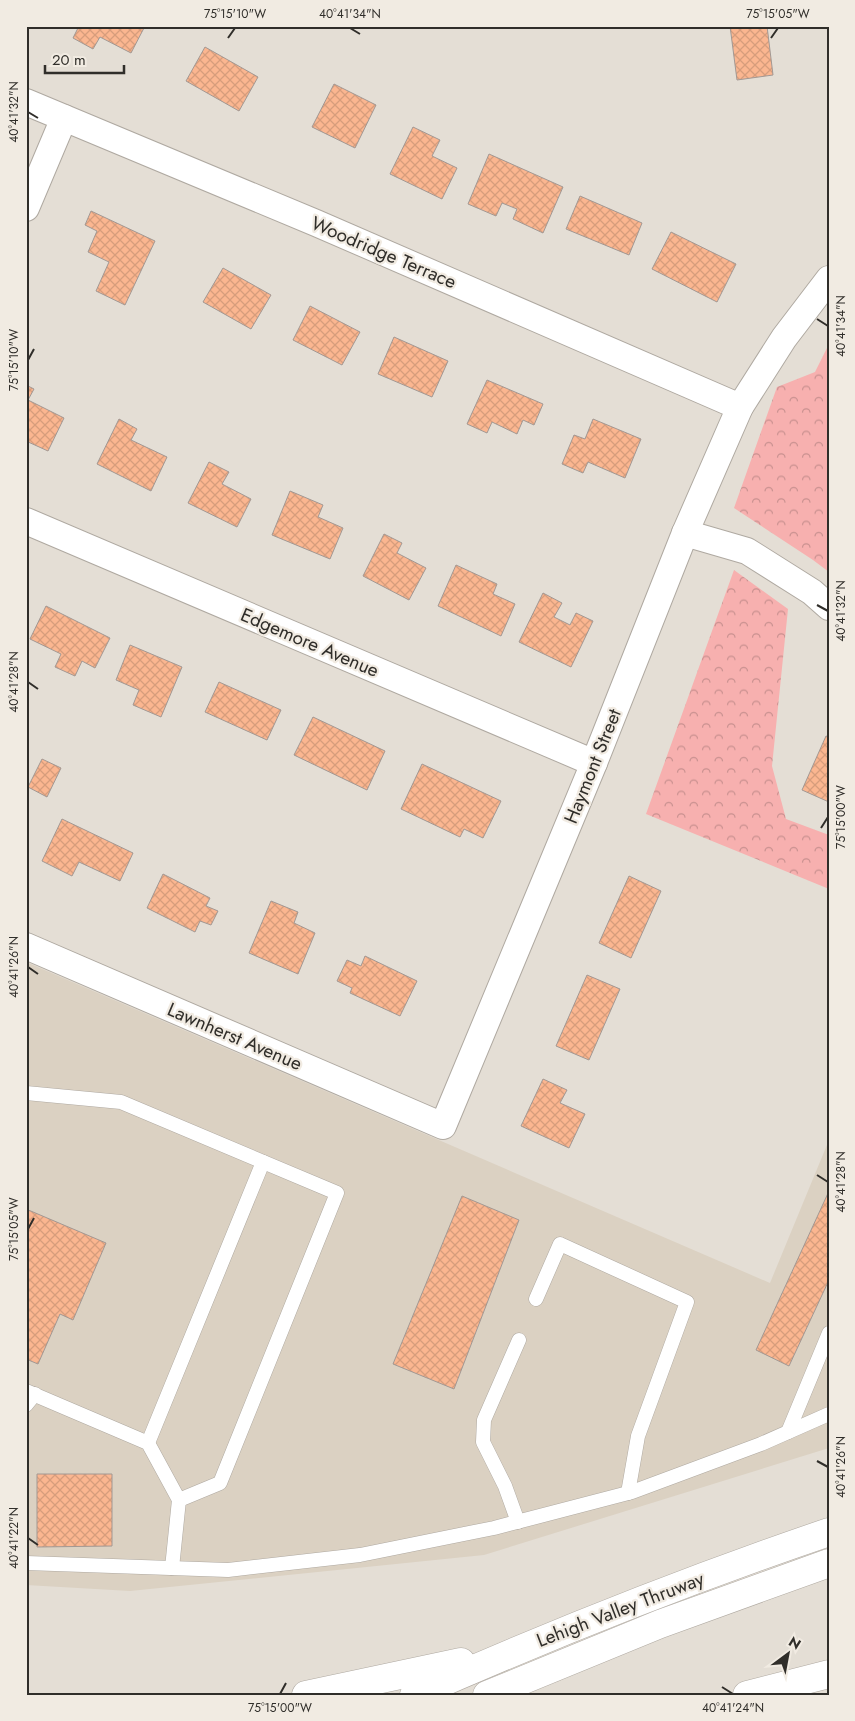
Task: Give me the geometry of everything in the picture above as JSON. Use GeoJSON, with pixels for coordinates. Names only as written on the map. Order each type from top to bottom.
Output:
{"type":"FeatureCollection","features":[{"type":"Feature","properties":{"kind":"main road","name":"Lehigh Valley Thruway"},"geometry":{"type":"LineString","coordinates":[[414,1695],[516,1650],[648,1597],[829,1532]]}},
{"type":"Feature","properties":{"kind":"main road","name":"Lehigh Valley Thruway"},"geometry":{"type":"LineString","coordinates":[[487,1695],[660,1624],[829,1563]]}},
{"type":"Feature","properties":{"kind":"main road"},"geometry":{"type":"LineString","coordinates":[[306,1695],[516,1650]]}},
{"type":"Feature","properties":{"kind":"main road"},"geometry":{"type":"LineString","coordinates":[[747,1695],[829,1674]]}},
{"type":"Feature","properties":{"kind":"street","name":"Woodridge Terrace"},"geometry":{"type":"LineString","coordinates":[[26,102],[316,223],[740,407]]}},
{"type":"Feature","properties":{"kind":"street"},"geometry":{"type":"LineString","coordinates":[[26,208],[64,118]]}},
{"type":"Feature","properties":{"kind":"street","name":"Haymont Street"},"geometry":{"type":"LineString","coordinates":[[443,1126],[594,763],[685,533],[740,407],[784,338],[829,279]]}},
{"type":"Feature","properties":{"kind":"street","name":"Edgemore Avenue"},"geometry":{"type":"LineString","coordinates":[[26,521],[594,763]]}},
{"type":"Feature","properties":{"kind":"street"},"geometry":{"type":"LineString","coordinates":[[685,533],[746,551],[812,592],[829,607]]}},
{"type":"Feature","properties":{"kind":"street","name":"Lawnherst Avenue"},"geometry":{"type":"LineString","coordinates":[[26,946],[443,1126]]}},
{"type":"Feature","properties":{"kind":"lane"},"geometry":{"type":"LineString","coordinates":[[26,1094],[121,1102],[337,1193],[220,1483],[179,1500]]}},
{"type":"Feature","properties":{"kind":"lane"},"geometry":{"type":"LineString","coordinates":[[148,1443],[263,1162]]}},
{"type":"Feature","properties":{"kind":"lane"},"geometry":{"type":"LineString","coordinates":[[536,1299],[560,1244],[687,1302],[638,1436],[628,1492]]}},
{"type":"Feature","properties":{"kind":"lane"},"geometry":{"type":"LineString","coordinates":[[788,1432],[829,1333]]}},
{"type":"Feature","properties":{"kind":"lane"},"geometry":{"type":"LineString","coordinates":[[518,1522],[505,1486],[483,1442],[482,1432],[484,1420],[519,1340]]}},
{"type":"Feature","properties":{"kind":"lane"},"geometry":{"type":"LineString","coordinates":[[29,1396],[148,1443],[179,1500],[172,1568]]}},
{"type":"Feature","properties":{"kind":"lane"},"geometry":{"type":"LineString","coordinates":[[26,1563],[228,1570],[360,1555],[518,1522],[628,1492],[761,1444],[829,1414]]}},
{"type":"Feature","properties":{"kind":"shaded area"},"geometry":{"type":"Polygon","coordinates":[[[26,962],[770,1283],[829,1140],[829,1448],[484,1555],[130,1591],[26,1585],[26,962]]]}},
{"type":"Feature","properties":{"kind":"green space"},"geometry":{"type":"Polygon","coordinates":[[[829,344],[829,572],[734,508],[777,387],[815,372],[829,344]]]}},
{"type":"Feature","properties":{"kind":"green space"},"geometry":{"type":"Polygon","coordinates":[[[734,570],[788,609],[772,766],[786,819],[829,835],[829,889],[646,814],[734,570]]]}},
{"type":"Feature","properties":{"kind":"building"},"geometry":{"type":"Polygon","coordinates":[[[79,26],[145,26],[131,53],[100,37],[93,49],[73,38],[79,26]]]}},
{"type":"Feature","properties":{"kind":"building"},"geometry":{"type":"Polygon","coordinates":[[[730,26],[767,26],[773,75],[737,80],[730,26]]]}},
{"type":"Feature","properties":{"kind":"building"},"geometry":{"type":"Polygon","coordinates":[[[205,47],[258,77],[239,111],[186,81],[205,47]]]}},
{"type":"Feature","properties":{"kind":"building"},"geometry":{"type":"Polygon","coordinates":[[[334,84],[376,105],[355,148],[312,127],[334,84]]]}},
{"type":"Feature","properties":{"kind":"building"},"geometry":{"type":"Polygon","coordinates":[[[413,127],[440,140],[432,156],[457,168],[442,199],[390,174],[413,127]]]}},
{"type":"Feature","properties":{"kind":"building"},"geometry":{"type":"Polygon","coordinates":[[[489,154],[563,187],[543,233],[513,219],[517,209],[502,203],[496,216],[468,204],[489,154]]]}},
{"type":"Feature","properties":{"kind":"building"},"geometry":{"type":"Polygon","coordinates":[[[580,196],[642,223],[629,255],[566,229],[580,196]]]}},
{"type":"Feature","properties":{"kind":"building"},"geometry":{"type":"Polygon","coordinates":[[[91,211],[155,241],[125,305],[96,291],[109,262],[88,252],[97,231],[85,225],[91,211]]]}},
{"type":"Feature","properties":{"kind":"building"},"geometry":{"type":"Polygon","coordinates":[[[671,232],[736,264],[717,302],[652,269],[671,232]]]}},
{"type":"Feature","properties":{"kind":"building"},"geometry":{"type":"Polygon","coordinates":[[[223,268],[271,295],[251,329],[203,302],[223,268]]]}},
{"type":"Feature","properties":{"kind":"building"},"geometry":{"type":"Polygon","coordinates":[[[310,306],[360,332],[342,365],[293,340],[310,306]]]}},
{"type":"Feature","properties":{"kind":"building"},"geometry":{"type":"Polygon","coordinates":[[[394,337],[448,361],[432,397],[378,374],[394,337]]]}},
{"type":"Feature","properties":{"kind":"building"},"geometry":{"type":"Polygon","coordinates":[[[487,380],[543,404],[534,425],[523,420],[517,434],[492,422],[487,433],[467,424],[487,380]]]}},
{"type":"Feature","properties":{"kind":"building"},"geometry":{"type":"Polygon","coordinates":[[[26,385],[34,389],[28,400],[64,418],[48,451],[26,441],[26,385]]]}},
{"type":"Feature","properties":{"kind":"building"},"geometry":{"type":"Polygon","coordinates":[[[119,419],[137,429],[131,440],[167,457],[151,491],[97,464],[119,419]]]}},
{"type":"Feature","properties":{"kind":"building"},"geometry":{"type":"Polygon","coordinates":[[[593,419],[641,439],[625,478],[588,462],[583,473],[562,464],[574,435],[585,439],[593,419]]]}},
{"type":"Feature","properties":{"kind":"building"},"geometry":{"type":"Polygon","coordinates":[[[209,462],[229,472],[222,484],[251,499],[237,527],[188,503],[209,462]]]}},
{"type":"Feature","properties":{"kind":"building"},"geometry":{"type":"Polygon","coordinates":[[[290,491],[323,505],[318,517],[343,528],[330,559],[272,535],[290,491]]]}},
{"type":"Feature","properties":{"kind":"building"},"geometry":{"type":"Polygon","coordinates":[[[384,534],[402,543],[397,553],[426,568],[409,600],[363,576],[384,534]]]}},
{"type":"Feature","properties":{"kind":"building"},"geometry":{"type":"Polygon","coordinates":[[[456,565],[497,584],[493,594],[515,604],[501,636],[438,606],[456,565]]]}},
{"type":"Feature","properties":{"kind":"building"},"geometry":{"type":"Polygon","coordinates":[[[543,593],[562,603],[554,617],[570,625],[576,613],[593,621],[571,667],[519,642],[543,593]]]}},
{"type":"Feature","properties":{"kind":"building"},"geometry":{"type":"Polygon","coordinates":[[[46,606],[110,638],[95,668],[82,661],[75,676],[55,667],[61,654],[30,639],[46,606]]]}},
{"type":"Feature","properties":{"kind":"building"},"geometry":{"type":"Polygon","coordinates":[[[130,645],[182,667],[161,717],[133,705],[139,690],[116,680],[130,645]]]}},
{"type":"Feature","properties":{"kind":"building"},"geometry":{"type":"Polygon","coordinates":[[[219,682],[281,710],[267,740],[205,712],[219,682]]]}},
{"type":"Feature","properties":{"kind":"building"},"geometry":{"type":"Polygon","coordinates":[[[313,717],[385,751],[367,790],[294,755],[313,717]]]}},
{"type":"Feature","properties":{"kind":"building"},"geometry":{"type":"Polygon","coordinates":[[[826,736],[829,737],[829,802],[802,790],[826,736]]]}},
{"type":"Feature","properties":{"kind":"building"},"geometry":{"type":"Polygon","coordinates":[[[42,759],[61,768],[47,797],[28,787],[42,759]]]}},
{"type":"Feature","properties":{"kind":"building"},"geometry":{"type":"Polygon","coordinates":[[[422,764],[501,801],[483,838],[464,829],[460,837],[401,809],[422,764]]]}},
{"type":"Feature","properties":{"kind":"building"},"geometry":{"type":"Polygon","coordinates":[[[62,819],[133,853],[120,881],[79,862],[72,876],[42,861],[62,819]]]}},
{"type":"Feature","properties":{"kind":"building"},"geometry":{"type":"Polygon","coordinates":[[[163,874],[210,898],[206,906],[218,911],[211,925],[200,921],[195,932],[147,908],[163,874]]]}},
{"type":"Feature","properties":{"kind":"building"},"geometry":{"type":"Polygon","coordinates":[[[629,876],[661,891],[631,958],[599,943],[629,876]]]}},
{"type":"Feature","properties":{"kind":"building"},"geometry":{"type":"Polygon","coordinates":[[[271,901],[298,912],[294,923],[315,933],[298,974],[249,953],[271,901]]]}},
{"type":"Feature","properties":{"kind":"building"},"geometry":{"type":"Polygon","coordinates":[[[365,956],[417,981],[400,1016],[350,993],[352,988],[337,981],[347,960],[361,966],[365,956]]]}},
{"type":"Feature","properties":{"kind":"building"},"geometry":{"type":"Polygon","coordinates":[[[587,975],[620,989],[589,1060],[556,1046],[587,975]]]}},
{"type":"Feature","properties":{"kind":"building"},"geometry":{"type":"Polygon","coordinates":[[[543,1079],[567,1090],[560,1103],[585,1114],[569,1148],[521,1126],[543,1079]]]}},
{"type":"Feature","properties":{"kind":"building"},"geometry":{"type":"Polygon","coordinates":[[[829,1191],[829,1280],[789,1366],[756,1350],[829,1191]]]}},
{"type":"Feature","properties":{"kind":"building"},"geometry":{"type":"Polygon","coordinates":[[[462,1196],[519,1220],[454,1389],[393,1364],[462,1196]]]}},
{"type":"Feature","properties":{"kind":"building"},"geometry":{"type":"Polygon","coordinates":[[[26,1209],[106,1243],[73,1320],[60,1314],[38,1364],[26,1359],[26,1209]]]}},
{"type":"Feature","properties":{"kind":"building"},"geometry":{"type":"Polygon","coordinates":[[[37,1474],[112,1474],[112,1546],[37,1547],[37,1474]]]}}]}
